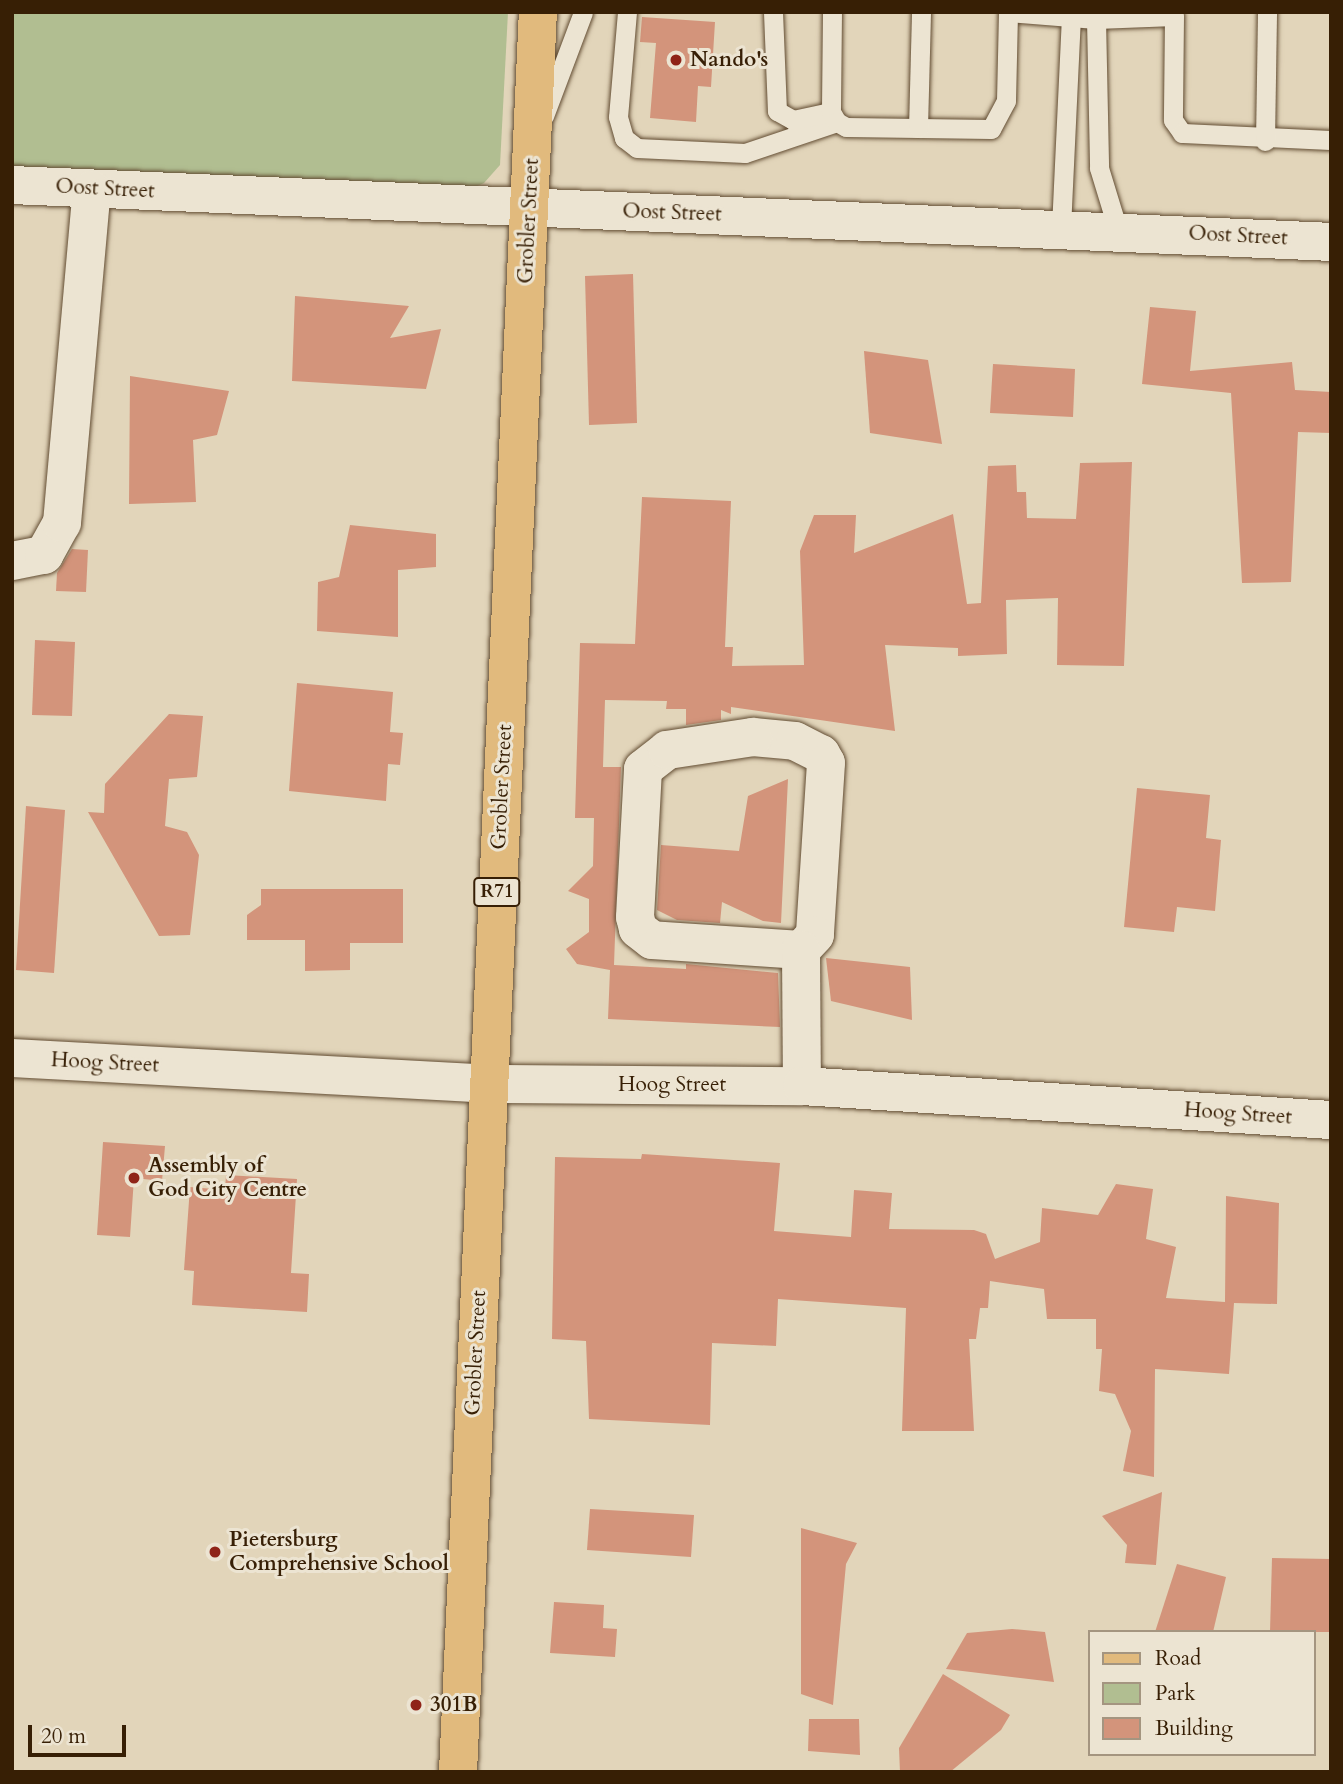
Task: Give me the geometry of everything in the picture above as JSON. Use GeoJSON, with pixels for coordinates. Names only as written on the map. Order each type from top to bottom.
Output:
{"type":"FeatureCollection","features":[{"type":"Feature","properties":{"kind":"main road","name":"Grobler Street"},"geometry":{"type":"LineString","coordinates":[[458,1772],[538,12]]}},
{"type":"Feature","properties":{"kind":"street","name":"Oost Street"},"geometry":{"type":"LineString","coordinates":[[12,185],[1118,230],[1331,242]]}},
{"type":"Feature","properties":{"kind":"street"},"geometry":{"type":"LineString","coordinates":[[12,561],[44,555],[62,523],[92,189]]}},
{"type":"Feature","properties":{"kind":"street"},"geometry":{"type":"LineString","coordinates":[[753,737],[795,741],[821,754],[828,776],[819,921],[810,944],[801,950],[683,946],[652,940],[638,929],[639,783],[655,757],[684,745],[753,737]]}},
{"type":"Feature","properties":{"kind":"street"},"geometry":{"type":"LineString","coordinates":[[801,950],[802,1086]]}},
{"type":"Feature","properties":{"kind":"street","name":"Hoog Street"},"geometry":{"type":"LineString","coordinates":[[12,1058],[488,1084],[802,1086],[1331,1119]]}},
{"type":"Feature","properties":{"kind":"lane"},"geometry":{"type":"LineString","coordinates":[[532,150],[583,12]]}},
{"type":"Feature","properties":{"kind":"lane"},"geometry":{"type":"LineString","coordinates":[[626,12],[618,117],[624,138],[637,148],[745,153],[834,117]]}},
{"type":"Feature","properties":{"kind":"lane"},"geometry":{"type":"LineString","coordinates":[[773,12],[777,111],[793,120],[834,117],[846,127],[991,129],[1003,115],[1008,12],[1083,17],[1175,14],[1177,128],[1265,141],[1331,140]]}},
{"type":"Feature","properties":{"kind":"lane"},"geometry":{"type":"LineString","coordinates":[[832,12],[834,117]]}},
{"type":"Feature","properties":{"kind":"lane"},"geometry":{"type":"LineString","coordinates":[[918,128],[921,12]]}},
{"type":"Feature","properties":{"kind":"lane"},"geometry":{"type":"LineString","coordinates":[[1265,141],[1267,12]]}},
{"type":"Feature","properties":{"kind":"lane"},"geometry":{"type":"LineString","coordinates":[[1061,228],[1083,17]]}},
{"type":"Feature","properties":{"kind":"lane"},"geometry":{"type":"LineString","coordinates":[[1083,17],[1099,168],[1118,230]]}},
{"type":"Feature","properties":{"kind":"green space"},"geometry":{"type":"Polygon","coordinates":[[[12,12],[508,12],[500,165],[484,183],[462,193],[12,174],[12,12]]]}},
{"type":"Feature","properties":{"kind":"building"},"geometry":{"type":"Polygon","coordinates":[[[642,17],[715,22],[711,87],[698,86],[696,122],[650,118],[656,43],[640,42],[642,17]]]}},
{"type":"Feature","properties":{"kind":"building"},"geometry":{"type":"Polygon","coordinates":[[[633,274],[637,423],[589,425],[585,276],[633,274]]]}},
{"type":"Feature","properties":{"kind":"building"},"geometry":{"type":"Polygon","coordinates":[[[295,296],[409,306],[390,338],[441,329],[426,389],[292,381],[295,296]]]}},
{"type":"Feature","properties":{"kind":"building"},"geometry":{"type":"Polygon","coordinates":[[[1150,307],[1196,311],[1190,371],[1292,362],[1295,390],[1331,392],[1331,433],[1298,432],[1291,582],[1242,583],[1231,393],[1142,384],[1150,307]]]}},
{"type":"Feature","properties":{"kind":"building"},"geometry":{"type":"Polygon","coordinates":[[[864,351],[928,360],[942,444],[870,433],[864,351]]]}},
{"type":"Feature","properties":{"kind":"building"},"geometry":{"type":"Polygon","coordinates":[[[993,364],[1075,369],[1073,417],[990,413],[993,364]]]}},
{"type":"Feature","properties":{"kind":"building"},"geometry":{"type":"Polygon","coordinates":[[[130,376],[229,391],[217,435],[193,440],[196,502],[129,504],[130,376]]]}},
{"type":"Feature","properties":{"kind":"building"},"geometry":{"type":"Polygon","coordinates":[[[1132,462],[1124,666],[1057,665],[1058,598],[1006,600],[1007,654],[958,656],[958,648],[885,645],[895,731],[731,707],[731,714],[721,710],[721,720],[686,725],[686,709],[666,709],[667,701],[605,700],[603,767],[621,767],[614,965],[686,969],[686,964],[778,973],[780,1027],[608,1019],[610,970],[577,964],[566,949],[589,932],[589,899],[568,891],[593,866],[594,818],[575,818],[580,643],[635,644],[642,497],[731,501],[725,647],[733,647],[732,666],[804,665],[800,551],[814,515],[856,515],[854,553],[953,514],[967,604],[981,603],[988,466],[1016,465],[1017,492],[1026,492],[1027,518],[1076,519],[1080,463],[1132,462]]]}},
{"type":"Feature","properties":{"kind":"building"},"geometry":{"type":"Polygon","coordinates":[[[350,525],[436,534],[436,567],[398,570],[398,637],[317,631],[318,582],[339,577],[350,525]]]}},
{"type":"Feature","properties":{"kind":"building"},"geometry":{"type":"Polygon","coordinates":[[[72,549],[88,550],[86,592],[56,591],[57,573],[72,549]]]}},
{"type":"Feature","properties":{"kind":"building"},"geometry":{"type":"Polygon","coordinates":[[[35,640],[75,642],[72,716],[32,715],[35,640]]]}},
{"type":"Feature","properties":{"kind":"building"},"geometry":{"type":"Polygon","coordinates":[[[297,683],[393,692],[390,732],[403,733],[400,765],[388,764],[386,801],[289,791],[297,683]]]}},
{"type":"Feature","properties":{"kind":"building"},"geometry":{"type":"Polygon","coordinates":[[[169,714],[203,716],[197,777],[169,779],[165,826],[187,832],[199,855],[190,935],[159,936],[88,812],[104,813],[105,784],[169,714]]]}},
{"type":"Feature","properties":{"kind":"building"},"geometry":{"type":"Polygon","coordinates":[[[788,779],[781,923],[763,921],[722,902],[720,923],[677,920],[657,910],[661,845],[739,851],[748,796],[788,779]]]}},
{"type":"Feature","properties":{"kind":"building"},"geometry":{"type":"Polygon","coordinates":[[[1137,788],[1210,795],[1206,838],[1221,840],[1215,911],[1177,907],[1174,932],[1124,927],[1137,788]]]}},
{"type":"Feature","properties":{"kind":"building"},"geometry":{"type":"Polygon","coordinates":[[[26,806],[65,810],[54,973],[16,970],[26,806]]]}},
{"type":"Feature","properties":{"kind":"building"},"geometry":{"type":"Polygon","coordinates":[[[261,889],[403,889],[403,943],[350,943],[350,970],[305,971],[305,940],[247,940],[247,915],[261,905],[261,889]]]}},
{"type":"Feature","properties":{"kind":"building"},"geometry":{"type":"Polygon","coordinates":[[[826,958],[910,967],[912,1020],[831,1001],[826,958]]]}},
{"type":"Feature","properties":{"kind":"building"},"geometry":{"type":"Polygon","coordinates":[[[103,1142],[165,1146],[162,1181],[134,1178],[130,1237],[97,1235],[103,1142]]]}},
{"type":"Feature","properties":{"kind":"building"},"geometry":{"type":"Polygon","coordinates":[[[642,1154],[780,1163],[774,1231],[851,1237],[854,1190],[892,1193],[889,1229],[974,1230],[986,1234],[995,1259],[1040,1242],[1042,1208],[1098,1215],[1116,1184],[1153,1189],[1146,1239],[1176,1247],[1166,1298],[1225,1302],[1226,1196],[1279,1203],[1277,1304],[1234,1303],[1229,1374],[1155,1369],[1154,1477],[1123,1471],[1131,1431],[1115,1394],[1099,1391],[1102,1349],[1096,1349],[1096,1319],[1047,1319],[1044,1289],[990,1281],[988,1308],[980,1308],[976,1339],[969,1339],[974,1431],[902,1431],[906,1308],[778,1299],[776,1346],[712,1343],[710,1425],[589,1419],[586,1341],[552,1339],[555,1157],[641,1159],[642,1154]]]}},
{"type":"Feature","properties":{"kind":"building"},"geometry":{"type":"Polygon","coordinates":[[[226,1175],[297,1179],[291,1273],[309,1274],[307,1312],[192,1305],[194,1271],[184,1270],[190,1187],[225,1190],[226,1175]]]}},
{"type":"Feature","properties":{"kind":"building"},"geometry":{"type":"Polygon","coordinates":[[[1162,1492],[1156,1565],[1125,1563],[1127,1545],[1102,1516],[1162,1492]]]}},
{"type":"Feature","properties":{"kind":"building"},"geometry":{"type":"Polygon","coordinates":[[[590,1509],[694,1515],[691,1557],[587,1550],[590,1509]]]}},
{"type":"Feature","properties":{"kind":"building"},"geometry":{"type":"Polygon","coordinates":[[[801,1528],[857,1543],[846,1564],[833,1705],[801,1694],[801,1528]]]}},
{"type":"Feature","properties":{"kind":"building"},"geometry":{"type":"Polygon","coordinates":[[[1272,1558],[1331,1559],[1331,1632],[1270,1630],[1272,1558]]]}},
{"type":"Feature","properties":{"kind":"building"},"geometry":{"type":"Polygon","coordinates":[[[1177,1564],[1226,1577],[1213,1630],[1156,1630],[1177,1564]]]}},
{"type":"Feature","properties":{"kind":"building"},"geometry":{"type":"Polygon","coordinates":[[[554,1602],[604,1605],[603,1628],[617,1629],[615,1657],[550,1653],[554,1602]]]}},
{"type":"Feature","properties":{"kind":"building"},"geometry":{"type":"Polygon","coordinates":[[[1012,1629],[1045,1632],[1054,1682],[946,1669],[967,1633],[1012,1629]]]}},
{"type":"Feature","properties":{"kind":"building"},"geometry":{"type":"Polygon","coordinates":[[[943,1674],[1010,1715],[1001,1730],[950,1772],[900,1772],[899,1748],[943,1674]]]}},
{"type":"Feature","properties":{"kind":"building"},"geometry":{"type":"Polygon","coordinates":[[[809,1719],[859,1719],[860,1755],[808,1751],[809,1719]]]}},
{"type":"Feature","properties":{"kind":"place","name":"Nando's"},"geometry":{"type":"Point","coordinates":[676,60]}},
{"type":"Feature","properties":{"kind":"place","name":"Assembly of God City Centre"},"geometry":{"type":"Point","coordinates":[134,1178]}},
{"type":"Feature","properties":{"kind":"place","name":"Pietersburg Comprehensive School"},"geometry":{"type":"Point","coordinates":[215,1552]}},
{"type":"Feature","properties":{"kind":"place","name":"301B"},"geometry":{"type":"Point","coordinates":[416,1705]}}]}
